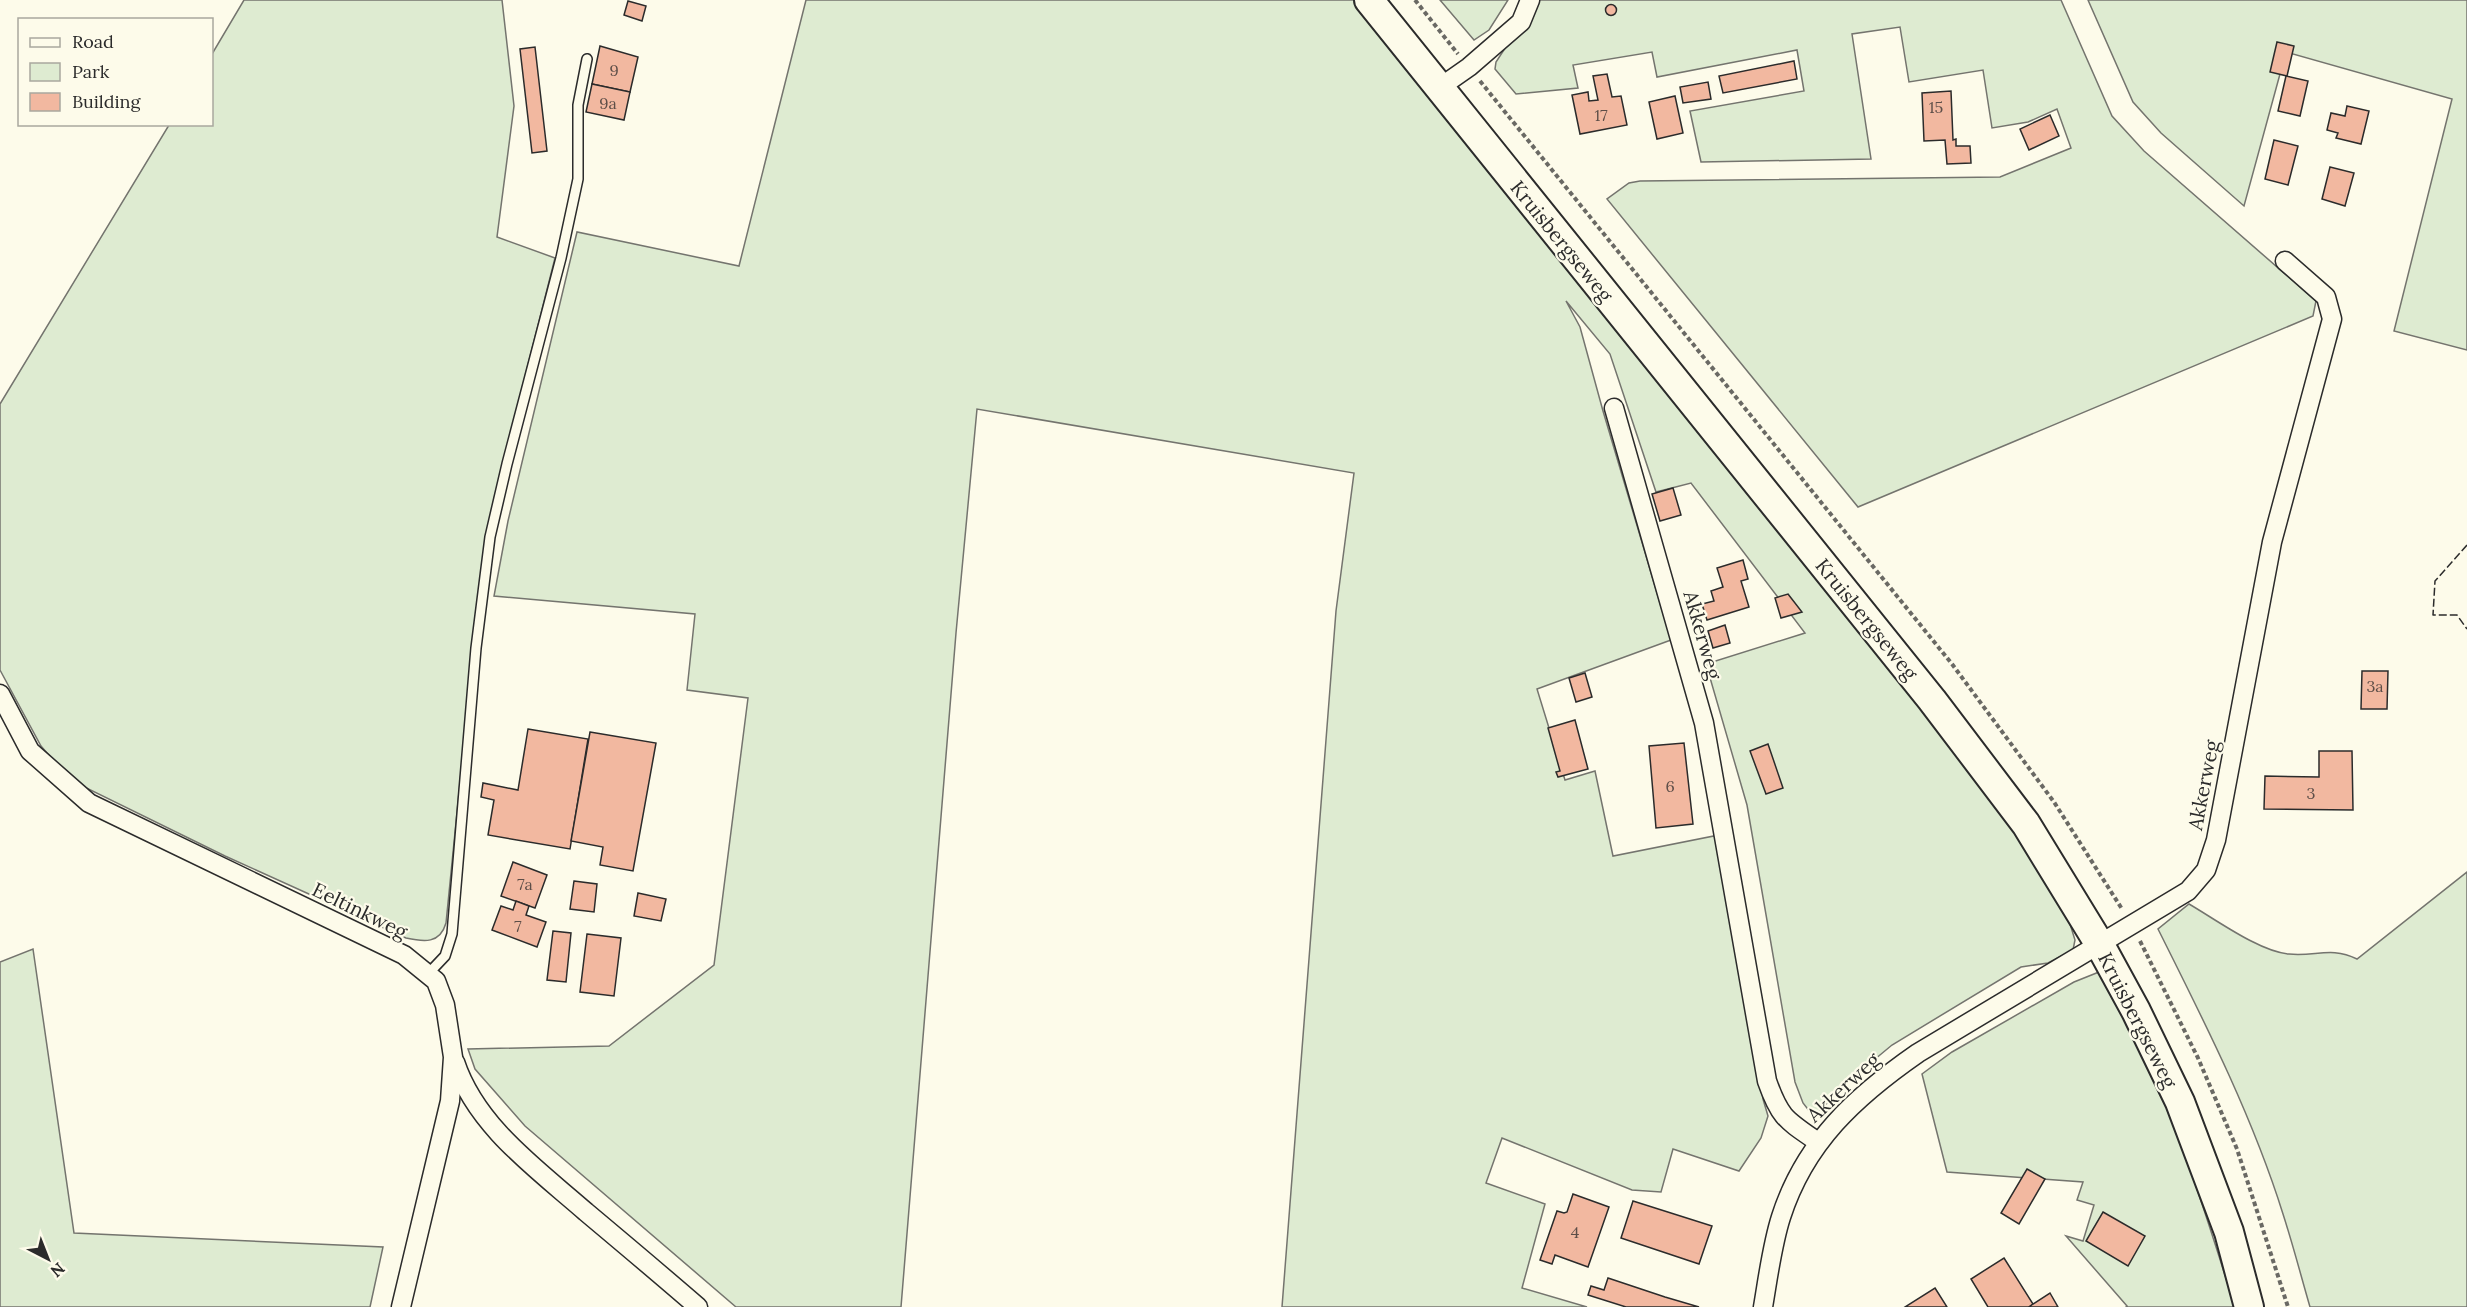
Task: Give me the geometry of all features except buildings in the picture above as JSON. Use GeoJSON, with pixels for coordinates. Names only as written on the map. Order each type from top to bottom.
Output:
{"type":"FeatureCollection","features":[{"type":"Feature","properties":{"kind":"main road","name":"Kruisbergseweg"},"geometry":{"type":"LineString","coordinates":[[1369,0],[1932,700],[2025,824],[2100,945],[2136,1011],[2180,1102],[2229,1232],[2249,1307]]}},
{"type":"Feature","properties":{"kind":"street"},"geometry":{"type":"LineString","coordinates":[[1439,88],[1469,67],[1521,22],[1530,0]]}},
{"type":"Feature","properties":{"kind":"street","name":"Akkerweg"},"geometry":{"type":"LineString","coordinates":[[1763,1307],[1781,1218],[1796,1182],[1818,1142],[1839,1117],[1881,1078],[1918,1053],[2188,891],[2206,870],[2216,840],[2272,542],[2332,319],[2326,297],[2285,261]]}},
{"type":"Feature","properties":{"kind":"street","name":"Akkerweg"},"geometry":{"type":"LineString","coordinates":[[1614,408],[1704,723],[1767,1081],[1776,1107],[1789,1122],[1818,1142]]}},
{"type":"Feature","properties":{"kind":"street","name":"Eeltinkweg"},"geometry":{"type":"LineString","coordinates":[[0,694],[30,751],[89,803],[404,955],[436,981],[445,1005],[453,1057],[450,1101],[401,1307]]}},
{"type":"Feature","properties":{"kind":"street"},"geometry":{"type":"LineString","coordinates":[[453,1057],[460,1079],[496,1131],[698,1307]]}},
{"type":"Feature","properties":{"kind":"lane"},"geometry":{"type":"LineString","coordinates":[[427,975],[445,956],[452,934],[476,648],[490,537],[561,258],[578,179],[578,105],[587,59]]}},
{"type":"Feature","properties":{"kind":"green space"},"geometry":{"type":"Polygon","coordinates":[[[244,0],[502,0],[514,106],[497,237],[555,258],[494,499],[480,581],[446,923],[440,935],[430,940],[406,938],[225,856],[70,780],[41,746],[0,670],[0,404],[168,126],[213,126],[213,52],[244,0]]]}},
{"type":"Feature","properties":{"kind":"green space"},"geometry":{"type":"Polygon","coordinates":[[[806,0],[1354,0],[1975,773],[2065,908],[2075,940],[2073,950],[2048,963],[2021,967],[1892,1045],[1845,1084],[1814,1117],[1803,1103],[1795,1082],[1747,805],[1706,664],[1805,633],[1691,483],[1656,492],[1610,354],[1566,301],[1580,327],[1671,640],[1537,689],[1565,780],[1595,771],[1613,856],[1724,834],[1752,991],[1763,1099],[1768,1116],[1761,1138],[1739,1171],[1673,1149],[1661,1192],[1632,1190],[1502,1138],[1486,1183],[1545,1204],[1522,1288],[1587,1307],[1282,1307],[1336,611],[1354,473],[977,409],[956,633],[901,1307],[736,1307],[525,1126],[475,1069],[468,1049],[609,1046],[714,965],[748,698],[687,690],[695,614],[494,596],[508,521],[577,232],[739,266],[806,0]]]}},
{"type":"Feature","properties":{"kind":"green space"},"geometry":{"type":"Polygon","coordinates":[[[1440,0],[1508,0],[1489,30],[1474,40],[1440,0]]]}},
{"type":"Feature","properties":{"kind":"green space"},"geometry":{"type":"Polygon","coordinates":[[[1532,0],[2061,0],[2112,116],[2144,151],[2316,301],[2313,316],[1858,507],[1607,199],[1629,183],[1640,181],[2000,177],[2071,148],[2057,109],[2028,122],[1992,128],[1983,70],[1909,82],[1900,27],[1852,34],[1871,159],[1701,162],[1690,111],[1804,91],[1797,50],[1657,77],[1652,52],[1573,65],[1578,88],[1516,94],[1495,69],[1496,62],[1528,13],[1532,0]]]}},
{"type":"Feature","properties":{"kind":"green space"},"geometry":{"type":"Polygon","coordinates":[[[2088,0],[2467,0],[2467,350],[2394,331],[2452,99],[2286,52],[2244,206],[2161,133],[2133,102],[2088,0]]]}},
{"type":"Feature","properties":{"kind":"green space"},"geometry":{"type":"Polygon","coordinates":[[[2467,872],[2467,1307],[2310,1307],[2283,1214],[2257,1141],[2193,998],[2158,929],[2189,904],[2251,941],[2277,952],[2298,955],[2331,952],[2357,959],[2467,872]]]}},
{"type":"Feature","properties":{"kind":"green space"},"geometry":{"type":"Polygon","coordinates":[[[33,949],[74,1233],[383,1247],[370,1307],[0,1307],[0,962],[33,949]]]}},
{"type":"Feature","properties":{"kind":"green space"},"geometry":{"type":"Polygon","coordinates":[[[2099,972],[2122,1010],[2161,1092],[2193,1178],[2235,1307],[2126,1307],[2066,1236],[2083,1241],[2094,1205],[2077,1200],[2083,1182],[1947,1172],[1922,1074],[1952,1052],[2074,982],[2099,972]]]}},
{"type":"Feature","properties":{"kind":"fence"},"geometry":{"type":"LineString","coordinates":[[2467,545],[2435,581],[2433,615],[2457,615],[2467,629]]}}]}
